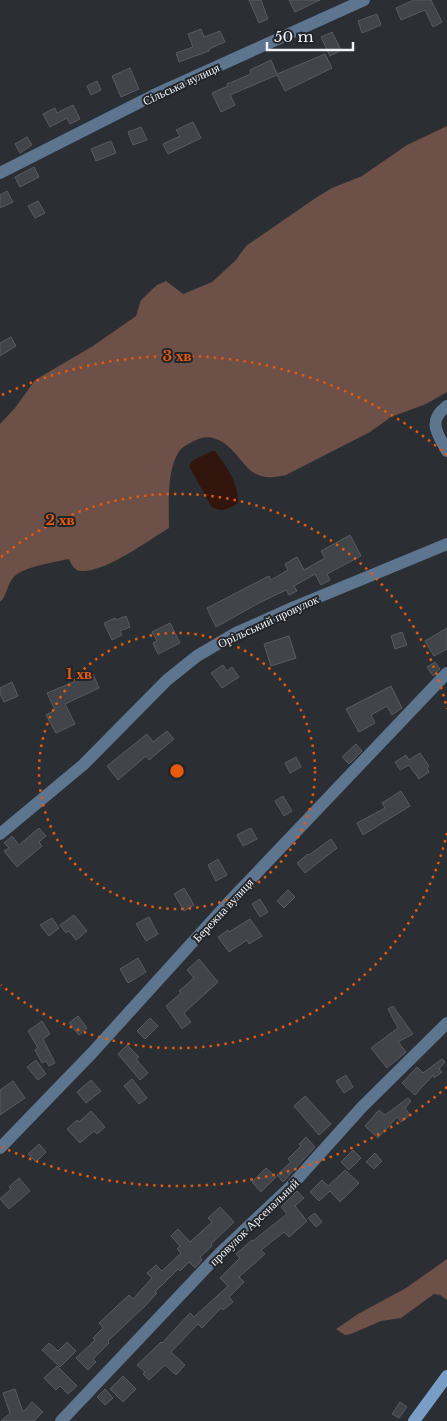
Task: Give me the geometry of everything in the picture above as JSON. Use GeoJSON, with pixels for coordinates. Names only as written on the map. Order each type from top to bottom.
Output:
{"type":"FeatureCollection","features":[{"type":"Feature","properties":{"kind":"street","name":"Сільська вулиця"},"geometry":{"type":"LineString","coordinates":[[0,173],[154,96],[364,0]]}},
{"type":"Feature","properties":{"kind":"street"},"geometry":{"type":"LineString","coordinates":[[447,406],[436,418],[434,426],[447,451]]}},
{"type":"Feature","properties":{"kind":"street","name":"Орільський провулок"},"geometry":{"type":"LineString","coordinates":[[0,834],[83,766],[167,680],[197,656],[236,633],[447,544]]}},
{"type":"Feature","properties":{"kind":"street","name":"Бережна вулиця"},"geometry":{"type":"LineString","coordinates":[[0,1148],[92,1053],[228,902],[447,673]]}},
{"type":"Feature","properties":{"kind":"street","name":"провулок Арсенальний"},"geometry":{"type":"LineString","coordinates":[[61,1421],[220,1253],[291,1186],[362,1107],[447,1023]]}},
{"type":"Feature","properties":{"kind":"street"},"geometry":{"type":"LineString","coordinates":[[414,1421],[447,1376]]}},
{"type":"Feature","properties":{"kind":"shaded area"},"geometry":{"type":"Polygon","coordinates":[[[447,126],[447,392],[426,404],[391,417],[370,432],[282,476],[260,476],[247,467],[222,442],[211,437],[197,440],[181,449],[173,466],[169,487],[169,528],[115,561],[92,570],[77,570],[69,559],[23,571],[13,578],[0,602],[0,424],[15,408],[35,380],[93,346],[136,316],[141,300],[157,285],[166,281],[183,294],[212,282],[236,260],[246,246],[317,197],[332,188],[362,176],[407,145],[447,126]]]}},
{"type":"Feature","properties":{"kind":"shaded area"},"geometry":{"type":"Polygon","coordinates":[[[215,451],[227,469],[237,490],[237,504],[224,510],[211,506],[189,466],[192,461],[215,451]]]}},
{"type":"Feature","properties":{"kind":"shaded area"},"geometry":{"type":"Polygon","coordinates":[[[447,1259],[447,1300],[440,1295],[434,1294],[401,1318],[381,1321],[351,1334],[345,1335],[336,1329],[358,1314],[406,1288],[447,1259]]]}},
{"type":"Feature","properties":{"kind":"building"},"geometry":{"type":"Polygon","coordinates":[[[249,0],[261,0],[268,19],[259,23],[249,0]]]}},
{"type":"Feature","properties":{"kind":"building"},"geometry":{"type":"Polygon","coordinates":[[[289,0],[320,0],[295,12],[289,0]]]}},
{"type":"Feature","properties":{"kind":"building"},"geometry":{"type":"Polygon","coordinates":[[[414,0],[431,0],[442,22],[433,27],[425,10],[401,20],[396,8],[414,0]]]}},
{"type":"Feature","properties":{"kind":"building"},"geometry":{"type":"Polygon","coordinates":[[[377,14],[381,25],[362,33],[358,21],[377,14]]]}},
{"type":"Feature","properties":{"kind":"building"},"geometry":{"type":"Polygon","coordinates":[[[201,29],[204,37],[220,31],[225,42],[209,49],[209,51],[179,62],[176,53],[193,47],[188,34],[201,29]]]}},
{"type":"Feature","properties":{"kind":"building"},"geometry":{"type":"Polygon","coordinates":[[[332,32],[341,50],[330,56],[321,37],[332,32]]]}},
{"type":"Feature","properties":{"kind":"building"},"geometry":{"type":"Polygon","coordinates":[[[325,54],[332,68],[285,91],[277,75],[230,95],[235,105],[221,112],[212,93],[228,86],[227,84],[251,74],[250,70],[271,60],[277,74],[325,54]]]}},
{"type":"Feature","properties":{"kind":"building"},"geometry":{"type":"Polygon","coordinates":[[[130,68],[139,89],[121,97],[112,76],[130,68]]]}},
{"type":"Feature","properties":{"kind":"building"},"geometry":{"type":"Polygon","coordinates":[[[97,81],[101,90],[91,95],[87,86],[97,81]]]}},
{"type":"Feature","properties":{"kind":"building"},"geometry":{"type":"Polygon","coordinates":[[[73,105],[80,119],[70,124],[67,118],[50,127],[43,114],[55,108],[57,113],[73,105]]]}},
{"type":"Feature","properties":{"kind":"building"},"geometry":{"type":"Polygon","coordinates":[[[193,122],[201,138],[168,154],[163,144],[180,136],[176,130],[193,122]]]}},
{"type":"Feature","properties":{"kind":"building"},"geometry":{"type":"Polygon","coordinates":[[[141,127],[147,140],[133,145],[128,132],[141,127]]]}},
{"type":"Feature","properties":{"kind":"building"},"geometry":{"type":"Polygon","coordinates":[[[27,137],[32,145],[20,153],[15,144],[27,137]]]}},
{"type":"Feature","properties":{"kind":"building"},"geometry":{"type":"Polygon","coordinates":[[[111,141],[116,153],[96,161],[91,149],[111,141]]]}},
{"type":"Feature","properties":{"kind":"building"},"geometry":{"type":"Polygon","coordinates":[[[34,167],[39,177],[20,187],[15,177],[34,167]]]}},
{"type":"Feature","properties":{"kind":"building"},"geometry":{"type":"Polygon","coordinates":[[[7,191],[13,202],[0,208],[0,195],[7,191]]]}},
{"type":"Feature","properties":{"kind":"building"},"geometry":{"type":"Polygon","coordinates":[[[38,201],[45,213],[35,218],[28,206],[38,201]]]}},
{"type":"Feature","properties":{"kind":"building"},"geometry":{"type":"Polygon","coordinates":[[[11,337],[16,346],[0,356],[0,343],[11,337]]]}},
{"type":"Feature","properties":{"kind":"building"},"geometry":{"type":"Polygon","coordinates":[[[350,535],[361,556],[327,574],[330,580],[321,585],[315,574],[294,586],[297,591],[289,595],[286,590],[216,627],[207,608],[269,576],[271,580],[288,570],[285,564],[297,557],[304,570],[325,558],[321,551],[350,535]]]}},
{"type":"Feature","properties":{"kind":"building"},"geometry":{"type":"Polygon","coordinates":[[[126,616],[130,627],[120,631],[122,635],[112,640],[104,623],[126,616]]]}},
{"type":"Feature","properties":{"kind":"building"},"geometry":{"type":"Polygon","coordinates":[[[170,623],[180,643],[158,654],[153,643],[157,641],[152,632],[170,623]]]}},
{"type":"Feature","properties":{"kind":"building"},"geometry":{"type":"Polygon","coordinates":[[[447,628],[447,649],[434,656],[425,641],[447,628]]]}},
{"type":"Feature","properties":{"kind":"building"},"geometry":{"type":"Polygon","coordinates":[[[402,632],[407,645],[395,649],[391,636],[402,632]]]}},
{"type":"Feature","properties":{"kind":"building"},"geometry":{"type":"Polygon","coordinates":[[[289,636],[296,658],[271,666],[264,644],[289,636]]]}},
{"type":"Feature","properties":{"kind":"building"},"geometry":{"type":"Polygon","coordinates":[[[435,662],[440,669],[433,676],[427,667],[435,662]]]}},
{"type":"Feature","properties":{"kind":"building"},"geometry":{"type":"Polygon","coordinates":[[[223,665],[227,671],[232,667],[239,677],[222,688],[211,673],[223,665]]]}},
{"type":"Feature","properties":{"kind":"building"},"geometry":{"type":"Polygon","coordinates":[[[93,674],[99,688],[65,704],[75,724],[56,733],[46,715],[55,710],[47,693],[93,674]]]}},
{"type":"Feature","properties":{"kind":"building"},"geometry":{"type":"Polygon","coordinates":[[[12,682],[18,696],[4,702],[0,694],[0,688],[12,682]]]}},
{"type":"Feature","properties":{"kind":"building"},"geometry":{"type":"Polygon","coordinates":[[[391,686],[402,708],[392,715],[387,706],[371,715],[375,723],[359,732],[346,709],[391,686]]]}},
{"type":"Feature","properties":{"kind":"building"},"geometry":{"type":"Polygon","coordinates":[[[167,731],[174,739],[149,760],[146,756],[118,780],[107,766],[147,734],[153,742],[167,731]]]}},
{"type":"Feature","properties":{"kind":"building"},"geometry":{"type":"Polygon","coordinates":[[[356,744],[362,751],[349,764],[342,757],[356,744]]]}},
{"type":"Feature","properties":{"kind":"building"},"geometry":{"type":"Polygon","coordinates":[[[420,753],[429,766],[427,768],[429,772],[419,779],[409,765],[400,770],[395,762],[406,755],[409,760],[420,753]]]}},
{"type":"Feature","properties":{"kind":"building"},"geometry":{"type":"Polygon","coordinates":[[[296,757],[301,767],[290,773],[285,763],[296,757]]]}},
{"type":"Feature","properties":{"kind":"building"},"geometry":{"type":"Polygon","coordinates":[[[401,791],[410,806],[363,835],[357,823],[385,808],[382,803],[401,791]]]}},
{"type":"Feature","properties":{"kind":"building"},"geometry":{"type":"Polygon","coordinates":[[[283,796],[292,811],[284,816],[275,801],[283,796]]]}},
{"type":"Feature","properties":{"kind":"building"},"geometry":{"type":"Polygon","coordinates":[[[39,828],[46,836],[39,842],[42,846],[17,867],[4,851],[9,848],[4,843],[12,836],[19,845],[39,828]]]}},
{"type":"Feature","properties":{"kind":"building"},"geometry":{"type":"Polygon","coordinates":[[[251,828],[257,839],[243,846],[237,835],[251,828]]]}},
{"type":"Feature","properties":{"kind":"building"},"geometry":{"type":"Polygon","coordinates":[[[331,839],[337,848],[305,873],[297,863],[331,839]]]}},
{"type":"Feature","properties":{"kind":"building"},"geometry":{"type":"Polygon","coordinates":[[[218,859],[227,875],[216,881],[208,865],[218,859]]]}},
{"type":"Feature","properties":{"kind":"building"},"geometry":{"type":"Polygon","coordinates":[[[184,888],[194,905],[184,911],[174,894],[184,888]]]}},
{"type":"Feature","properties":{"kind":"building"},"geometry":{"type":"Polygon","coordinates":[[[288,890],[295,897],[284,908],[277,901],[288,890]]]}},
{"type":"Feature","properties":{"kind":"building"},"geometry":{"type":"Polygon","coordinates":[[[260,899],[268,912],[260,917],[252,904],[260,899]]]}},
{"type":"Feature","properties":{"kind":"building"},"geometry":{"type":"Polygon","coordinates":[[[74,915],[87,931],[76,940],[69,931],[66,933],[60,925],[74,915]]]}},
{"type":"Feature","properties":{"kind":"building"},"geometry":{"type":"Polygon","coordinates":[[[149,917],[158,934],[146,941],[136,924],[149,917]]]}},
{"type":"Feature","properties":{"kind":"building"},"geometry":{"type":"Polygon","coordinates":[[[52,918],[59,928],[49,936],[40,925],[52,918]]]}},
{"type":"Feature","properties":{"kind":"building"},"geometry":{"type":"Polygon","coordinates":[[[250,919],[262,936],[249,944],[247,940],[229,952],[218,937],[250,919]]]}},
{"type":"Feature","properties":{"kind":"building"},"geometry":{"type":"Polygon","coordinates":[[[138,958],[146,972],[128,983],[120,969],[138,958]]]}},
{"type":"Feature","properties":{"kind":"building"},"geometry":{"type":"Polygon","coordinates":[[[199,959],[218,982],[184,1013],[191,1022],[182,1029],[166,1006],[194,978],[187,970],[199,959]]]}},
{"type":"Feature","properties":{"kind":"building"},"geometry":{"type":"Polygon","coordinates":[[[393,1006],[413,1034],[398,1042],[406,1052],[387,1068],[371,1048],[398,1028],[388,1009],[393,1006]]]}},
{"type":"Feature","properties":{"kind":"building"},"geometry":{"type":"Polygon","coordinates":[[[78,1016],[87,1028],[79,1035],[69,1023],[78,1016]]]}},
{"type":"Feature","properties":{"kind":"building"},"geometry":{"type":"Polygon","coordinates":[[[150,1018],[158,1026],[145,1039],[137,1031],[150,1018]]]}},
{"type":"Feature","properties":{"kind":"building"},"geometry":{"type":"Polygon","coordinates":[[[42,1021],[50,1034],[43,1039],[55,1063],[49,1066],[46,1061],[42,1063],[35,1050],[38,1048],[28,1031],[42,1021]]]}},
{"type":"Feature","properties":{"kind":"building"},"geometry":{"type":"Polygon","coordinates":[[[127,1045],[139,1057],[136,1059],[148,1073],[140,1080],[118,1054],[127,1045]]]}},
{"type":"Feature","properties":{"kind":"building"},"geometry":{"type":"Polygon","coordinates":[[[442,1059],[445,1062],[439,1069],[442,1072],[434,1078],[433,1075],[415,1095],[402,1083],[417,1067],[423,1073],[442,1059]]]}},
{"type":"Feature","properties":{"kind":"building"},"geometry":{"type":"Polygon","coordinates":[[[36,1060],[46,1074],[38,1080],[27,1067],[36,1060]]]}},
{"type":"Feature","properties":{"kind":"building"},"geometry":{"type":"Polygon","coordinates":[[[346,1075],[353,1087],[344,1093],[336,1081],[346,1075]]]}},
{"type":"Feature","properties":{"kind":"building"},"geometry":{"type":"Polygon","coordinates":[[[132,1079],[147,1098],[139,1104],[124,1086],[132,1079]]]}},
{"type":"Feature","properties":{"kind":"building"},"geometry":{"type":"Polygon","coordinates":[[[91,1080],[101,1091],[86,1103],[77,1092],[91,1080]]]}},
{"type":"Feature","properties":{"kind":"building"},"geometry":{"type":"Polygon","coordinates":[[[13,1081],[25,1098],[0,1115],[0,1090],[13,1081]]]}},
{"type":"Feature","properties":{"kind":"building"},"geometry":{"type":"Polygon","coordinates":[[[305,1096],[331,1124],[319,1135],[294,1106],[305,1096]]]}},
{"type":"Feature","properties":{"kind":"building"},"geometry":{"type":"Polygon","coordinates":[[[408,1098],[411,1101],[405,1108],[410,1115],[401,1122],[397,1117],[378,1138],[365,1126],[379,1110],[385,1115],[408,1098]]]}},
{"type":"Feature","properties":{"kind":"building"},"geometry":{"type":"Polygon","coordinates":[[[91,1111],[105,1127],[97,1134],[94,1131],[80,1143],[67,1129],[77,1120],[79,1122],[91,1111]]]}},
{"type":"Feature","properties":{"kind":"building"},"geometry":{"type":"Polygon","coordinates":[[[306,1137],[315,1147],[283,1182],[277,1175],[291,1162],[288,1159],[301,1146],[299,1144],[306,1137]]]}},
{"type":"Feature","properties":{"kind":"building"},"geometry":{"type":"Polygon","coordinates":[[[39,1144],[46,1152],[36,1162],[28,1154],[39,1144]]]}},
{"type":"Feature","properties":{"kind":"building"},"geometry":{"type":"Polygon","coordinates":[[[353,1150],[361,1158],[349,1170],[341,1162],[353,1150]]]}},
{"type":"Feature","properties":{"kind":"building"},"geometry":{"type":"Polygon","coordinates":[[[375,1153],[382,1161],[374,1169],[366,1162],[375,1153]]]}},
{"type":"Feature","properties":{"kind":"building"},"geometry":{"type":"Polygon","coordinates":[[[266,1168],[276,1177],[261,1192],[252,1182],[266,1168]]]}},
{"type":"Feature","properties":{"kind":"building"},"geometry":{"type":"Polygon","coordinates":[[[345,1170],[359,1183],[340,1202],[330,1191],[319,1201],[310,1192],[322,1180],[328,1186],[345,1170]]]}},
{"type":"Feature","properties":{"kind":"building"},"geometry":{"type":"Polygon","coordinates":[[[19,1178],[30,1191],[9,1209],[0,1199],[19,1178]]]}},
{"type":"Feature","properties":{"kind":"building"},"geometry":{"type":"Polygon","coordinates":[[[297,1191],[304,1198],[295,1206],[307,1221],[289,1237],[284,1232],[261,1250],[265,1254],[239,1277],[244,1282],[229,1297],[233,1302],[223,1310],[221,1308],[202,1328],[198,1324],[171,1352],[185,1365],[176,1375],[165,1365],[149,1380],[143,1374],[145,1372],[137,1365],[162,1343],[190,1313],[194,1317],[228,1286],[220,1278],[240,1258],[236,1254],[287,1214],[281,1207],[297,1191]]]}},
{"type":"Feature","properties":{"kind":"building"},"geometry":{"type":"Polygon","coordinates":[[[220,1207],[234,1222],[211,1244],[212,1246],[200,1257],[202,1260],[195,1268],[189,1262],[180,1271],[178,1269],[155,1292],[157,1293],[144,1307],[108,1341],[109,1343],[93,1359],[96,1362],[88,1370],[76,1358],[95,1340],[93,1338],[103,1328],[99,1323],[129,1295],[133,1299],[152,1278],[147,1273],[156,1265],[162,1271],[181,1253],[177,1249],[180,1246],[171,1236],[178,1229],[190,1242],[212,1222],[208,1218],[220,1207]]]}},
{"type":"Feature","properties":{"kind":"building"},"geometry":{"type":"Polygon","coordinates":[[[315,1213],[322,1222],[316,1227],[308,1218],[315,1213]]]}},
{"type":"Feature","properties":{"kind":"building"},"geometry":{"type":"Polygon","coordinates":[[[67,1342],[76,1351],[60,1367],[42,1350],[49,1343],[58,1351],[67,1342]]]}},
{"type":"Feature","properties":{"kind":"building"},"geometry":{"type":"Polygon","coordinates":[[[57,1366],[77,1386],[68,1394],[60,1386],[56,1390],[44,1378],[57,1366]]]}},
{"type":"Feature","properties":{"kind":"building"},"geometry":{"type":"Polygon","coordinates":[[[123,1376],[136,1389],[123,1402],[110,1389],[123,1376]]]}},
{"type":"Feature","properties":{"kind":"building"},"geometry":{"type":"Polygon","coordinates":[[[15,1389],[23,1412],[32,1402],[43,1412],[34,1421],[1,1421],[10,1413],[3,1393],[15,1389]]]}},
{"type":"Feature","properties":{"kind":"building"},"geometry":{"type":"Polygon","coordinates":[[[105,1389],[113,1398],[105,1405],[97,1397],[105,1389]]]}},
{"type":"Feature","properties":{"kind":"building"},"geometry":{"type":"Polygon","coordinates":[[[400,1402],[407,1407],[399,1418],[392,1414],[400,1402]]]}}]}
